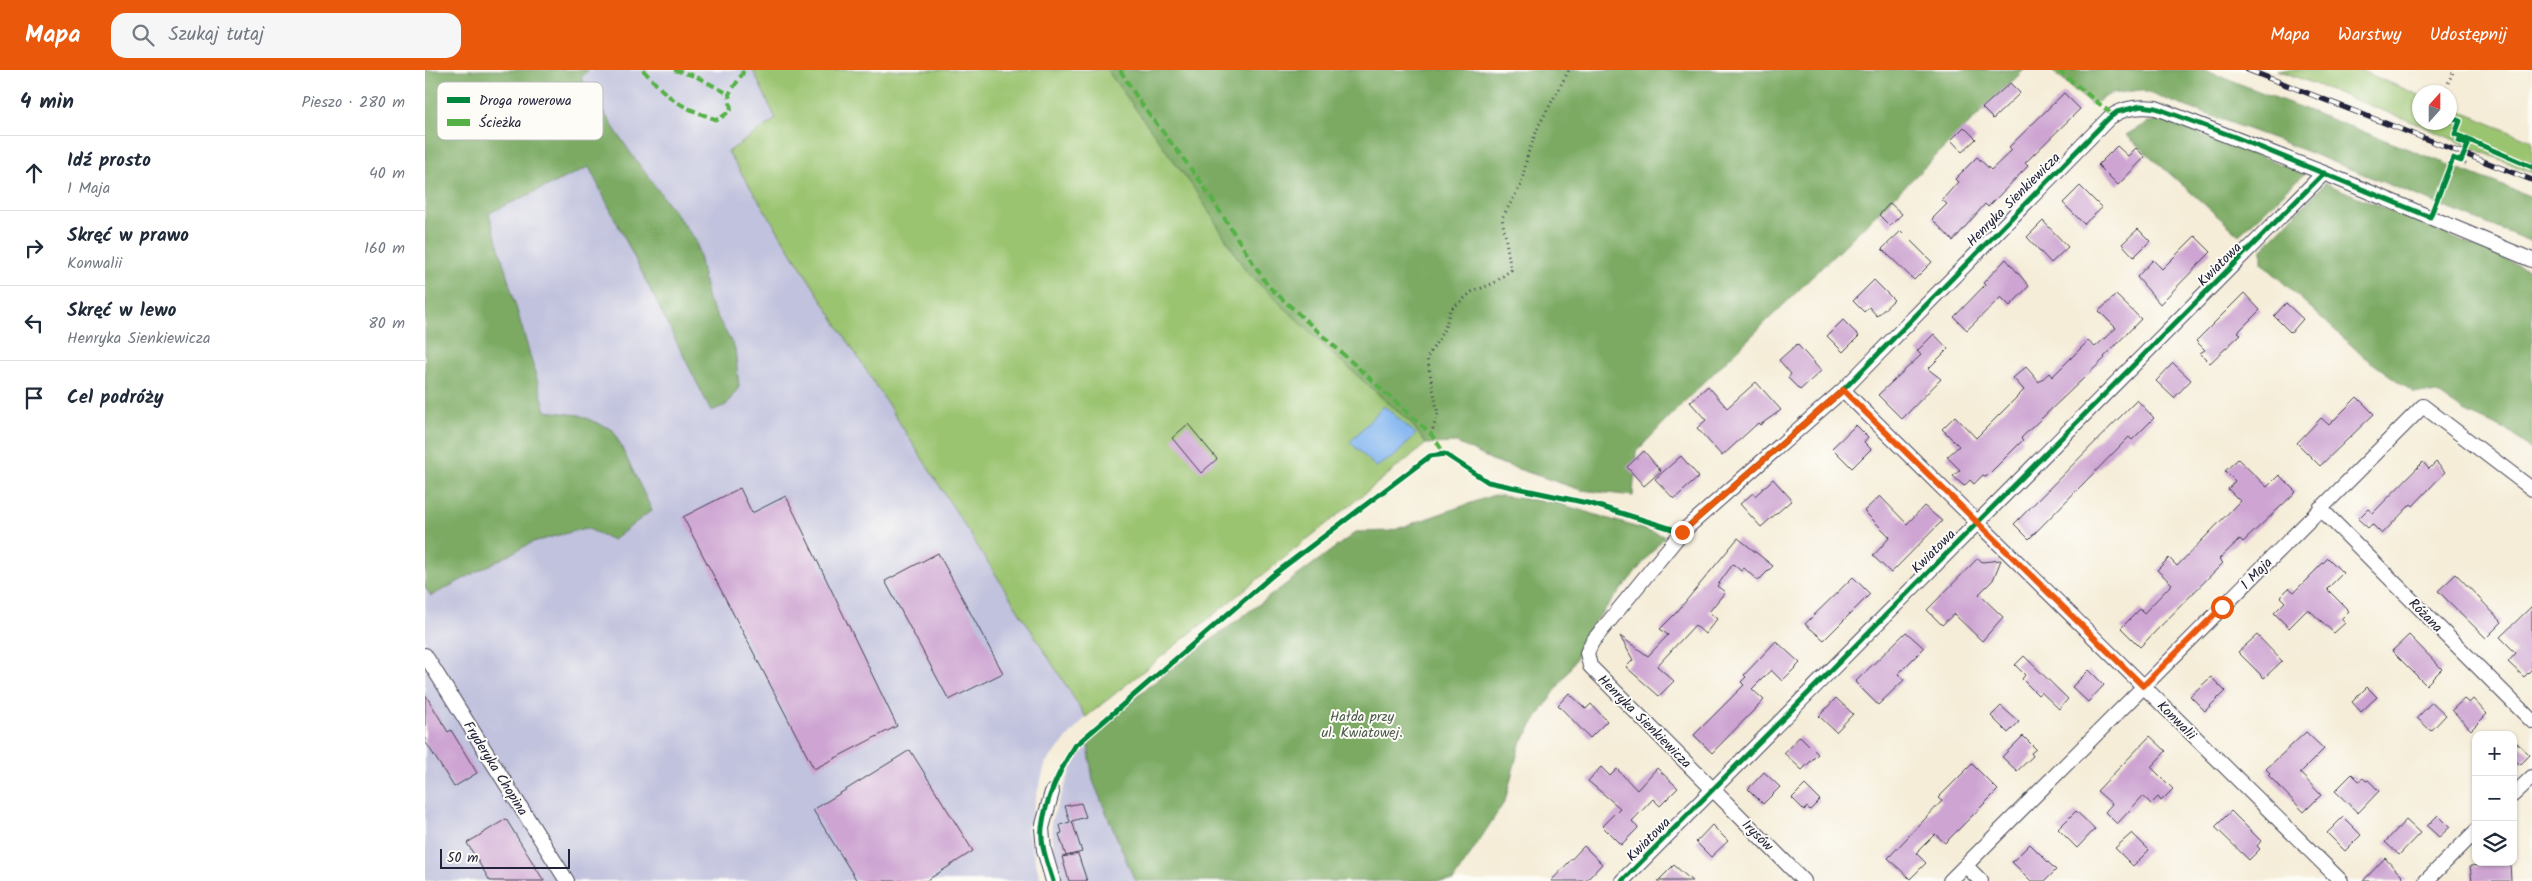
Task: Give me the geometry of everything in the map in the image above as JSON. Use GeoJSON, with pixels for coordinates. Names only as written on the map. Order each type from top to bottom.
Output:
{"type":"FeatureCollection","features":[{"type":"Feature","properties":{"kind":"street","name":"Henryka Sienkiewicza"},"geometry":{"type":"LineString","coordinates":[[1713,790],[1590,666],[1587,652],[1592,642],[1682,532],[1843,390],[1903,325],[2117,112],[2141,106],[2156,108],[2324,172],[2532,260]]}},
{"type":"Feature","properties":{"kind":"street","name":"Kwiatowa"},"geometry":{"type":"LineString","coordinates":[[1622,881],[2324,172]]}},
{"type":"Feature","properties":{"kind":"street","name":"Konwalii"},"geometry":{"type":"LineString","coordinates":[[1843,390],[2341,881]]}},
{"type":"Feature","properties":{"kind":"street","name":"1 Maja"},"geometry":{"type":"LineString","coordinates":[[1950,881],[2423,406],[2532,489]]}},
{"type":"Feature","properties":{"kind":"street","name":"Różana"},"geometry":{"type":"LineString","coordinates":[[2320,508],[2532,721]]}},
{"type":"Feature","properties":{"kind":"street","name":"Fryderyka Chopina"},"geometry":{"type":"LineString","coordinates":[[425,655],[567,881]]}},
{"type":"Feature","properties":{"kind":"street"},"geometry":{"type":"LineString","coordinates":[[2517,791],[2532,776]]}},
{"type":"Feature","properties":{"kind":"street","name":"Irysów"},"geometry":{"type":"LineString","coordinates":[[1713,790],[1804,881]]}},
{"type":"Feature","properties":{"kind":"street"},"geometry":{"type":"LineString","coordinates":[[1052,792],[1042,828],[1044,850],[1053,881]]}},
{"type":"Feature","properties":{"kind":"street"},"geometry":{"type":"LineString","coordinates":[[2427,881],[2472,835]]}},
{"type":"Feature","properties":{"kind":"street"},"geometry":{"type":"LineString","coordinates":[[1966,866],[1981,881]]}},
{"type":"Feature","properties":{"kind":"path"},"geometry":{"type":"LineString","coordinates":[[1431,434],[1438,414],[1427,358],[1445,328],[1450,310],[1472,292],[1494,283],[1511,270],[1502,218],[1521,185],[1528,153],[1539,125],[1569,70]]}},
{"type":"Feature","properties":{"kind":"path"},"geometry":{"type":"LineString","coordinates":[[2448,85],[2454,70]]}},
{"type":"Feature","properties":{"kind":"path"},"geometry":{"type":"LineString","coordinates":[[2457,130],[2455,134],[2532,167]]}},
{"type":"Feature","properties":{"kind":"path"},"geometry":{"type":"LineString","coordinates":[[2461,136],[2459,142],[2468,145],[2461,161]]}},
{"type":"Feature","properties":{"kind":"path"},"geometry":{"type":"LineString","coordinates":[[2430,217],[2453,158],[2467,165]]}},
{"type":"Feature","properties":{"kind":"shaded area"},"geometry":{"type":"Polygon","coordinates":[[[588,70],[753,70],[777,119],[728,152],[1086,717],[1046,762],[1027,829],[1041,881],[425,881],[425,587],[431,596],[533,542],[586,528],[613,540],[579,415],[546,411],[489,213],[589,167],[711,411],[735,349],[708,300],[696,241],[632,155],[603,111],[603,82],[584,82],[581,78],[588,70]]]}},
{"type":"Feature","properties":{"kind":"shaded area"},"geometry":{"type":"Polygon","coordinates":[[[1088,745],[1093,781],[1135,881],[1062,881],[1055,861],[1051,821],[1073,765],[1088,745]]]}},
{"type":"Feature","properties":{"kind":"green space"},"geometry":{"type":"Polygon","coordinates":[[[425,70],[588,70],[581,78],[584,82],[437,82],[437,140],[603,140],[603,111],[632,155],[696,241],[708,300],[735,349],[739,387],[726,405],[711,411],[589,167],[489,213],[546,411],[579,415],[613,430],[652,510],[613,540],[586,528],[533,542],[431,596],[425,587],[425,70]]]}},
{"type":"Feature","properties":{"kind":"green space"},"geometry":{"type":"Polygon","coordinates":[[[753,70],[1107,70],[1196,191],[1246,271],[1332,353],[1411,423],[1426,444],[1086,717],[728,152],[776,119],[753,70]]]}},
{"type":"Feature","properties":{"kind":"green space"},"geometry":{"type":"Polygon","coordinates":[[[1107,70],[2024,70],[1684,402],[1636,452],[1633,496],[1581,490],[1494,461],[1457,443],[1426,444],[1411,423],[1332,353],[1246,271],[1196,191],[1107,70]]]}},
{"type":"Feature","properties":{"kind":"green space"},"geometry":{"type":"Polygon","coordinates":[[[2051,70],[2204,70],[2532,197],[2532,242],[2278,140],[2140,90],[2110,94],[2092,105],[2051,70]]]}},
{"type":"Feature","properties":{"kind":"green space"},"geometry":{"type":"Polygon","coordinates":[[[2278,70],[2359,70],[2412,92],[2412,122],[2278,70]]]}},
{"type":"Feature","properties":{"kind":"green space"},"geometry":{"type":"Polygon","coordinates":[[[2457,110],[2532,141],[2532,173],[2431,130],[2457,130],[2457,110]]]}},
{"type":"Feature","properties":{"kind":"green space"},"geometry":{"type":"Polygon","coordinates":[[[2164,121],[2305,173],[2239,235],[2126,135],[2148,122],[2164,121]]]}},
{"type":"Feature","properties":{"kind":"green space"},"geometry":{"type":"Polygon","coordinates":[[[2325,183],[2532,271],[2532,451],[2510,432],[2464,411],[2437,393],[2413,392],[2364,357],[2262,263],[2262,249],[2325,183]]]}},
{"type":"Feature","properties":{"kind":"green space","name":"Hałda przy ul. Kwiatowej."},"geometry":{"type":"Polygon","coordinates":[[[1494,495],[1557,503],[1665,536],[1588,630],[1576,659],[1520,744],[1505,801],[1453,881],[1135,881],[1093,781],[1088,745],[1109,719],[1149,686],[1356,532],[1391,531],[1494,495]]]}},
{"type":"Feature","properties":{"kind":"water"},"geometry":{"type":"Polygon","coordinates":[[[1384,406],[1416,434],[1395,456],[1376,467],[1350,442],[1384,406]]]}},
{"type":"Feature","properties":{"kind":"building"},"geometry":{"type":"Polygon","coordinates":[[[2010,83],[2020,93],[1993,119],[1982,108],[2010,83]]]}},
{"type":"Feature","properties":{"kind":"building"},"geometry":{"type":"Polygon","coordinates":[[[2064,93],[2080,109],[2025,163],[2028,166],[1988,207],[1985,204],[1953,241],[1932,219],[1947,204],[1942,200],[1958,182],[1955,179],[1977,157],[1991,170],[2012,150],[2009,147],[2064,93]]]}},
{"type":"Feature","properties":{"kind":"building"},"geometry":{"type":"Polygon","coordinates":[[[1964,127],[1976,139],[1962,152],[1951,140],[1964,127]]]}},
{"type":"Feature","properties":{"kind":"building"},"geometry":{"type":"Polygon","coordinates":[[[2117,146],[2128,156],[2136,148],[2145,157],[2118,185],[2098,165],[2117,146]]]}},
{"type":"Feature","properties":{"kind":"building"},"geometry":{"type":"Polygon","coordinates":[[[2080,186],[2102,208],[2084,224],[2063,203],[2080,186]]]}},
{"type":"Feature","properties":{"kind":"building"},"geometry":{"type":"Polygon","coordinates":[[[1890,203],[1902,214],[1890,226],[1879,215],[1890,203]]]}},
{"type":"Feature","properties":{"kind":"building"},"geometry":{"type":"Polygon","coordinates":[[[2043,221],[2068,247],[2051,263],[2027,237],[2043,221]]]}},
{"type":"Feature","properties":{"kind":"building"},"geometry":{"type":"Polygon","coordinates":[[[2138,229],[2150,241],[2134,257],[2122,244],[2138,229]]]}},
{"type":"Feature","properties":{"kind":"building"},"geometry":{"type":"Polygon","coordinates":[[[1901,231],[1932,262],[1914,280],[1882,249],[1901,231]]]}},
{"type":"Feature","properties":{"kind":"building"},"geometry":{"type":"Polygon","coordinates":[[[2195,236],[2211,252],[2160,304],[2137,277],[2153,260],[2162,269],[2195,236]]]}},
{"type":"Feature","properties":{"kind":"building"},"geometry":{"type":"Polygon","coordinates":[[[2006,259],[2029,286],[2010,306],[2001,297],[1967,330],[1954,317],[1985,285],[1983,283],[2006,259]]]}},
{"type":"Feature","properties":{"kind":"building"},"geometry":{"type":"Polygon","coordinates":[[[1874,280],[1894,300],[1877,316],[1869,307],[1864,312],[1853,301],[1874,280]]]}},
{"type":"Feature","properties":{"kind":"building"},"geometry":{"type":"Polygon","coordinates":[[[2244,293],[2260,310],[2238,332],[2241,334],[2210,363],[2200,353],[2205,350],[2196,341],[2244,293]]]}},
{"type":"Feature","properties":{"kind":"building"},"geometry":{"type":"Polygon","coordinates":[[[2116,295],[2141,319],[2105,358],[2021,438],[2023,440],[1986,477],[1983,475],[1974,484],[1970,480],[1964,486],[1953,476],[1960,470],[1947,457],[1959,446],[1942,429],[1955,416],[1976,438],[2024,390],[2013,378],[2026,367],[2039,382],[2049,373],[2052,377],[2088,341],[2095,347],[2116,328],[2099,311],[2116,295]]]}},
{"type":"Feature","properties":{"kind":"building"},"geometry":{"type":"Polygon","coordinates":[[[2286,303],[2303,319],[2291,333],[2274,316],[2286,303]]]}},
{"type":"Feature","properties":{"kind":"building"},"geometry":{"type":"Polygon","coordinates":[[[1843,320],[1859,336],[1843,352],[1827,336],[1843,320]]]}},
{"type":"Feature","properties":{"kind":"building"},"geometry":{"type":"Polygon","coordinates":[[[1934,334],[1948,349],[1928,369],[1941,379],[1902,419],[1878,395],[1921,355],[1917,351],[1934,334]]]}},
{"type":"Feature","properties":{"kind":"building"},"geometry":{"type":"Polygon","coordinates":[[[1797,344],[1821,371],[1800,390],[1788,378],[1791,374],[1779,360],[1797,344]]]}},
{"type":"Feature","properties":{"kind":"building"},"geometry":{"type":"Polygon","coordinates":[[[2173,363],[2191,380],[2174,398],[2156,381],[2173,363]]]}},
{"type":"Feature","properties":{"kind":"building"},"geometry":{"type":"Polygon","coordinates":[[[1756,382],[1781,410],[1760,425],[1758,423],[1722,456],[1697,428],[1706,420],[1690,402],[1708,386],[1727,408],[1756,382]]]}},
{"type":"Feature","properties":{"kind":"building"},"geometry":{"type":"Polygon","coordinates":[[[2357,397],[2374,414],[2320,466],[2297,443],[2321,418],[2329,425],[2357,397]]]}},
{"type":"Feature","properties":{"kind":"building"},"geometry":{"type":"Polygon","coordinates":[[[2137,400],[2154,418],[2132,440],[2129,437],[2029,539],[2014,524],[2137,400]]]}},
{"type":"Feature","properties":{"kind":"building"},"geometry":{"type":"Polygon","coordinates":[[[1188,424],[1217,459],[1201,473],[1172,438],[1188,424]]]}},
{"type":"Feature","properties":{"kind":"building"},"geometry":{"type":"Polygon","coordinates":[[[1856,425],[1868,437],[1864,442],[1871,449],[1852,468],[1832,448],[1856,425]]]}},
{"type":"Feature","properties":{"kind":"building"},"geometry":{"type":"Polygon","coordinates":[[[1644,451],[1661,471],[1644,486],[1627,467],[1644,451]]]}},
{"type":"Feature","properties":{"kind":"building"},"geometry":{"type":"Polygon","coordinates":[[[1681,456],[1699,477],[1674,499],[1655,479],[1681,456]]]}},
{"type":"Feature","properties":{"kind":"building"},"geometry":{"type":"Polygon","coordinates":[[[2238,459],[2267,487],[2279,475],[2296,492],[2243,542],[2240,539],[2219,559],[2223,563],[2140,647],[2121,628],[2140,609],[2144,613],[2172,584],[2157,570],[2169,558],[2177,566],[2240,501],[2228,489],[2235,481],[2225,471],[2238,459]]]}},
{"type":"Feature","properties":{"kind":"building"},"geometry":{"type":"Polygon","coordinates":[[[2423,462],[2429,469],[2436,462],[2445,472],[2413,506],[2411,504],[2382,534],[2372,524],[2368,528],[2358,519],[2368,509],[2373,513],[2423,462]]]}},
{"type":"Feature","properties":{"kind":"building"},"geometry":{"type":"Polygon","coordinates":[[[1773,479],[1792,500],[1761,527],[1740,504],[1753,493],[1755,496],[1773,479]]]}},
{"type":"Feature","properties":{"kind":"building"},"geometry":{"type":"Polygon","coordinates":[[[740,488],[752,513],[786,496],[897,726],[814,769],[683,517],[740,488]]]}},
{"type":"Feature","properties":{"kind":"building"},"geometry":{"type":"Polygon","coordinates":[[[1880,496],[1907,524],[1924,506],[1942,521],[1891,573],[1873,556],[1890,537],[1864,511],[1880,496]]]}},
{"type":"Feature","properties":{"kind":"building"},"geometry":{"type":"Polygon","coordinates":[[[1738,538],[1773,566],[1758,581],[1744,568],[1741,571],[1733,564],[1717,586],[1725,592],[1709,612],[1717,619],[1705,634],[1695,625],[1657,666],[1674,681],[1659,696],[1626,667],[1633,660],[1620,636],[1648,656],[1668,635],[1660,629],[1676,613],[1738,538]]]}},
{"type":"Feature","properties":{"kind":"building"},"geometry":{"type":"Polygon","coordinates":[[[938,553],[1003,673],[949,700],[885,581],[938,553]]]}},
{"type":"Feature","properties":{"kind":"building"},"geometry":{"type":"Polygon","coordinates":[[[1978,558],[1982,562],[2001,560],[1993,580],[1979,594],[2003,617],[1982,641],[1954,614],[1942,625],[1927,610],[1978,558]]]}},
{"type":"Feature","properties":{"kind":"building"},"geometry":{"type":"Polygon","coordinates":[[[2328,558],[2343,573],[2327,589],[2349,611],[2341,619],[2345,623],[2334,633],[2308,609],[2289,628],[2274,613],[2285,602],[2280,597],[2289,588],[2294,592],[2328,558]]]}},
{"type":"Feature","properties":{"kind":"building"},"geometry":{"type":"Polygon","coordinates":[[[2456,574],[2502,622],[2486,638],[2438,591],[2456,574]]]}},
{"type":"Feature","properties":{"kind":"building"},"geometry":{"type":"Polygon","coordinates":[[[1853,577],[1870,594],[1824,640],[1805,624],[1853,577]]]}},
{"type":"Feature","properties":{"kind":"building"},"geometry":{"type":"Polygon","coordinates":[[[2532,606],[2532,669],[2524,677],[2508,662],[2516,653],[2500,637],[2532,606]]]}},
{"type":"Feature","properties":{"kind":"building"},"geometry":{"type":"Polygon","coordinates":[[[1906,632],[1924,648],[1898,674],[1904,680],[1878,705],[1855,682],[1906,632]]]}},
{"type":"Feature","properties":{"kind":"building"},"geometry":{"type":"Polygon","coordinates":[[[2257,635],[2282,661],[2264,678],[2238,652],[2257,635]]]}},
{"type":"Feature","properties":{"kind":"building"},"geometry":{"type":"Polygon","coordinates":[[[2409,635],[2442,669],[2426,685],[2392,651],[2409,635]]]}},
{"type":"Feature","properties":{"kind":"building"},"geometry":{"type":"Polygon","coordinates":[[[1776,641],[1800,663],[1782,681],[1771,670],[1752,689],[1764,700],[1712,753],[1694,735],[1744,685],[1741,682],[1746,677],[1744,675],[1776,641]]]}},
{"type":"Feature","properties":{"kind":"building"},"geometry":{"type":"Polygon","coordinates":[[[2024,656],[2068,699],[2059,709],[2041,692],[2038,695],[2022,679],[2025,675],[2015,665],[2024,656]]]}},
{"type":"Feature","properties":{"kind":"building"},"geometry":{"type":"Polygon","coordinates":[[[2089,670],[2104,685],[2088,702],[2072,687],[2089,670]]]}},
{"type":"Feature","properties":{"kind":"building"},"geometry":{"type":"Polygon","coordinates":[[[2211,677],[2225,691],[2205,711],[2190,696],[2211,677]]]}},
{"type":"Feature","properties":{"kind":"building"},"geometry":{"type":"Polygon","coordinates":[[[2367,687],[2377,697],[2361,712],[2352,702],[2367,687]]]}},
{"type":"Feature","properties":{"kind":"building"},"geometry":{"type":"Polygon","coordinates":[[[1569,693],[1586,709],[1591,704],[1607,721],[1590,738],[1558,705],[1569,693]]]}},
{"type":"Feature","properties":{"kind":"building"},"geometry":{"type":"Polygon","coordinates":[[[425,694],[448,732],[451,730],[477,773],[454,787],[425,741],[425,694]]]}},
{"type":"Feature","properties":{"kind":"building"},"geometry":{"type":"Polygon","coordinates":[[[1836,698],[1853,714],[1836,732],[1819,716],[1836,698]]]}},
{"type":"Feature","properties":{"kind":"building"},"geometry":{"type":"Polygon","coordinates":[[[2464,699],[2469,703],[2473,699],[2487,714],[2471,730],[2452,710],[2464,699]]]}},
{"type":"Feature","properties":{"kind":"building"},"geometry":{"type":"Polygon","coordinates":[[[2432,702],[2446,715],[2431,731],[2417,718],[2432,702]]]}},
{"type":"Feature","properties":{"kind":"building"},"geometry":{"type":"Polygon","coordinates":[[[2001,706],[2019,722],[2008,733],[1991,716],[2001,706]]]}},
{"type":"Feature","properties":{"kind":"building"},"geometry":{"type":"Polygon","coordinates":[[[2306,732],[2324,749],[2300,773],[2321,795],[2304,812],[2268,775],[2270,773],[2266,769],[2306,732]]]}},
{"type":"Feature","properties":{"kind":"building"},"geometry":{"type":"Polygon","coordinates":[[[1800,736],[1818,754],[1802,770],[1784,753],[1800,736]]]}},
{"type":"Feature","properties":{"kind":"building"},"geometry":{"type":"Polygon","coordinates":[[[2023,736],[2036,749],[2031,753],[2033,756],[2017,771],[2002,757],[2023,736]]]}},
{"type":"Feature","properties":{"kind":"building"},"geometry":{"type":"Polygon","coordinates":[[[2150,736],[2166,751],[2151,767],[2173,789],[2161,801],[2158,797],[2151,804],[2143,796],[2117,824],[2105,812],[2112,804],[2097,791],[2150,736]]]}},
{"type":"Feature","properties":{"kind":"building"},"geometry":{"type":"Polygon","coordinates":[[[2517,743],[2530,755],[2520,765],[2517,762],[2517,743]]]}},
{"type":"Feature","properties":{"kind":"building"},"geometry":{"type":"Polygon","coordinates":[[[910,750],[973,851],[926,881],[857,881],[813,810],[910,750]]]}},
{"type":"Feature","properties":{"kind":"building"},"geometry":{"type":"Polygon","coordinates":[[[1972,764],[1998,790],[1945,843],[1935,834],[1916,853],[1926,863],[1910,879],[1888,858],[1942,801],[1938,798],[1972,764]]]}},
{"type":"Feature","properties":{"kind":"building"},"geometry":{"type":"Polygon","coordinates":[[[1601,767],[1610,776],[1617,769],[1637,790],[1657,768],[1678,788],[1660,806],[1653,799],[1632,821],[1638,828],[1621,845],[1602,826],[1620,808],[1588,781],[1601,767]]]}},
{"type":"Feature","properties":{"kind":"building"},"geometry":{"type":"Polygon","coordinates":[[[1764,772],[1780,787],[1763,804],[1748,789],[1764,772]]]}},
{"type":"Feature","properties":{"kind":"building"},"geometry":{"type":"Polygon","coordinates":[[[2352,774],[2359,781],[2363,778],[2366,781],[2368,780],[2379,791],[2358,813],[2335,791],[2352,774]]]}},
{"type":"Feature","properties":{"kind":"building"},"geometry":{"type":"Polygon","coordinates":[[[1805,785],[1820,800],[1810,810],[1807,807],[1804,810],[1792,798],[1805,785]]]}},
{"type":"Feature","properties":{"kind":"building"},"geometry":{"type":"Polygon","coordinates":[[[1081,803],[1086,817],[1072,821],[1082,852],[1066,856],[1059,834],[1062,833],[1060,825],[1070,822],[1065,806],[1081,803]]]}},
{"type":"Feature","properties":{"kind":"building"},"geometry":{"type":"Polygon","coordinates":[[[2076,811],[2095,829],[2077,848],[2058,829],[2076,811]]]}},
{"type":"Feature","properties":{"kind":"building"},"geometry":{"type":"Polygon","coordinates":[[[2231,811],[2261,841],[2257,846],[2260,849],[2249,860],[2215,827],[2231,811]]]}},
{"type":"Feature","properties":{"kind":"building"},"geometry":{"type":"Polygon","coordinates":[[[2438,815],[2450,827],[2439,837],[2427,826],[2438,815]]]}},
{"type":"Feature","properties":{"kind":"building"},"geometry":{"type":"Polygon","coordinates":[[[2343,817],[2361,835],[2345,851],[2327,833],[2343,817]]]}},
{"type":"Feature","properties":{"kind":"building"},"geometry":{"type":"Polygon","coordinates":[[[506,819],[544,881],[490,881],[467,843],[506,819]]]}},
{"type":"Feature","properties":{"kind":"building"},"geometry":{"type":"Polygon","coordinates":[[[2406,820],[2420,833],[2399,855],[2385,842],[2406,820]]]}},
{"type":"Feature","properties":{"kind":"building"},"geometry":{"type":"Polygon","coordinates":[[[1712,825],[1728,841],[1711,857],[1696,842],[1712,825]]]}},
{"type":"Feature","properties":{"kind":"building"},"geometry":{"type":"Polygon","coordinates":[[[2132,833],[2149,850],[2133,866],[2115,848],[2132,833]]]}},
{"type":"Feature","properties":{"kind":"building"},"geometry":{"type":"Polygon","coordinates":[[[2030,844],[2056,870],[2045,881],[2031,881],[2012,862],[2030,844]]]}},
{"type":"Feature","properties":{"kind":"building"},"geometry":{"type":"Polygon","coordinates":[[[1584,846],[1602,864],[1586,881],[1551,881],[1584,846]]]}},
{"type":"Feature","properties":{"kind":"building"},"geometry":{"type":"Polygon","coordinates":[[[1078,854],[1087,881],[1069,881],[1062,857],[1078,854]]]}},
{"type":"Feature","properties":{"kind":"building"},"geometry":{"type":"Polygon","coordinates":[[[2385,858],[2407,881],[2363,881],[2385,858]]]}},
{"type":"Feature","properties":{"kind":"building"},"geometry":{"type":"Polygon","coordinates":[[[1674,865],[1692,881],[1658,881],[1674,865]]]}},
{"type":"Feature","properties":{"kind":"building"},"geometry":{"type":"Polygon","coordinates":[[[2470,866],[2510,866],[2511,881],[2472,881],[2470,866]]]}},
{"type":"Feature","properties":{"kind":"railway"},"geometry":{"type":"LineString","coordinates":[[2248,70],[2532,180]]}},
{"type":"Feature","properties":{"kind":"marked path"},"geometry":{"type":"LineString","coordinates":[[643,70],[668,96],[693,111],[718,120],[731,110],[729,94],[743,73],[741,70]]}},
{"type":"Feature","properties":{"kind":"marked path"},"geometry":{"type":"LineString","coordinates":[[674,70],[695,76],[729,94]]}},
{"type":"Feature","properties":{"kind":"marked path"},"geometry":{"type":"LineString","coordinates":[[1120,70],[1140,102],[1201,182],[1268,286],[1431,434],[1445,454]]}},
{"type":"Feature","properties":{"kind":"marked path"},"geometry":{"type":"LineString","coordinates":[[2058,70],[2113,115]]}},
{"type":"Feature","properties":{"kind":"cycle path"},"geometry":{"type":"LineString","coordinates":[[1053,881],[1042,841],[1042,828],[1046,807],[1054,785],[1075,746],[1273,575],[1430,456],[1445,454],[1488,482],[1592,504],[1682,532],[1843,390],[2117,112],[2141,106],[2156,108],[2235,137],[2430,217],[2453,158],[2461,161],[2468,145],[2459,141],[2461,137]]}},
{"type":"Feature","properties":{"kind":"cycle path"},"geometry":{"type":"LineString","coordinates":[[2457,120],[2460,121],[2457,129]]}},
{"type":"Feature","properties":{"kind":"cycle path"},"geometry":{"type":"LineString","coordinates":[[2457,130],[2455,134],[2532,167]]}},
{"type":"Feature","properties":{"kind":"cycle path"},"geometry":{"type":"LineString","coordinates":[[1622,881],[2324,173]]}},
{"type":"Feature","properties":{"kind":"route"},"geometry":{"type":"LineString","coordinates":[[1682,532],[1843,390],[2143,686],[2222,607]]}}]}
